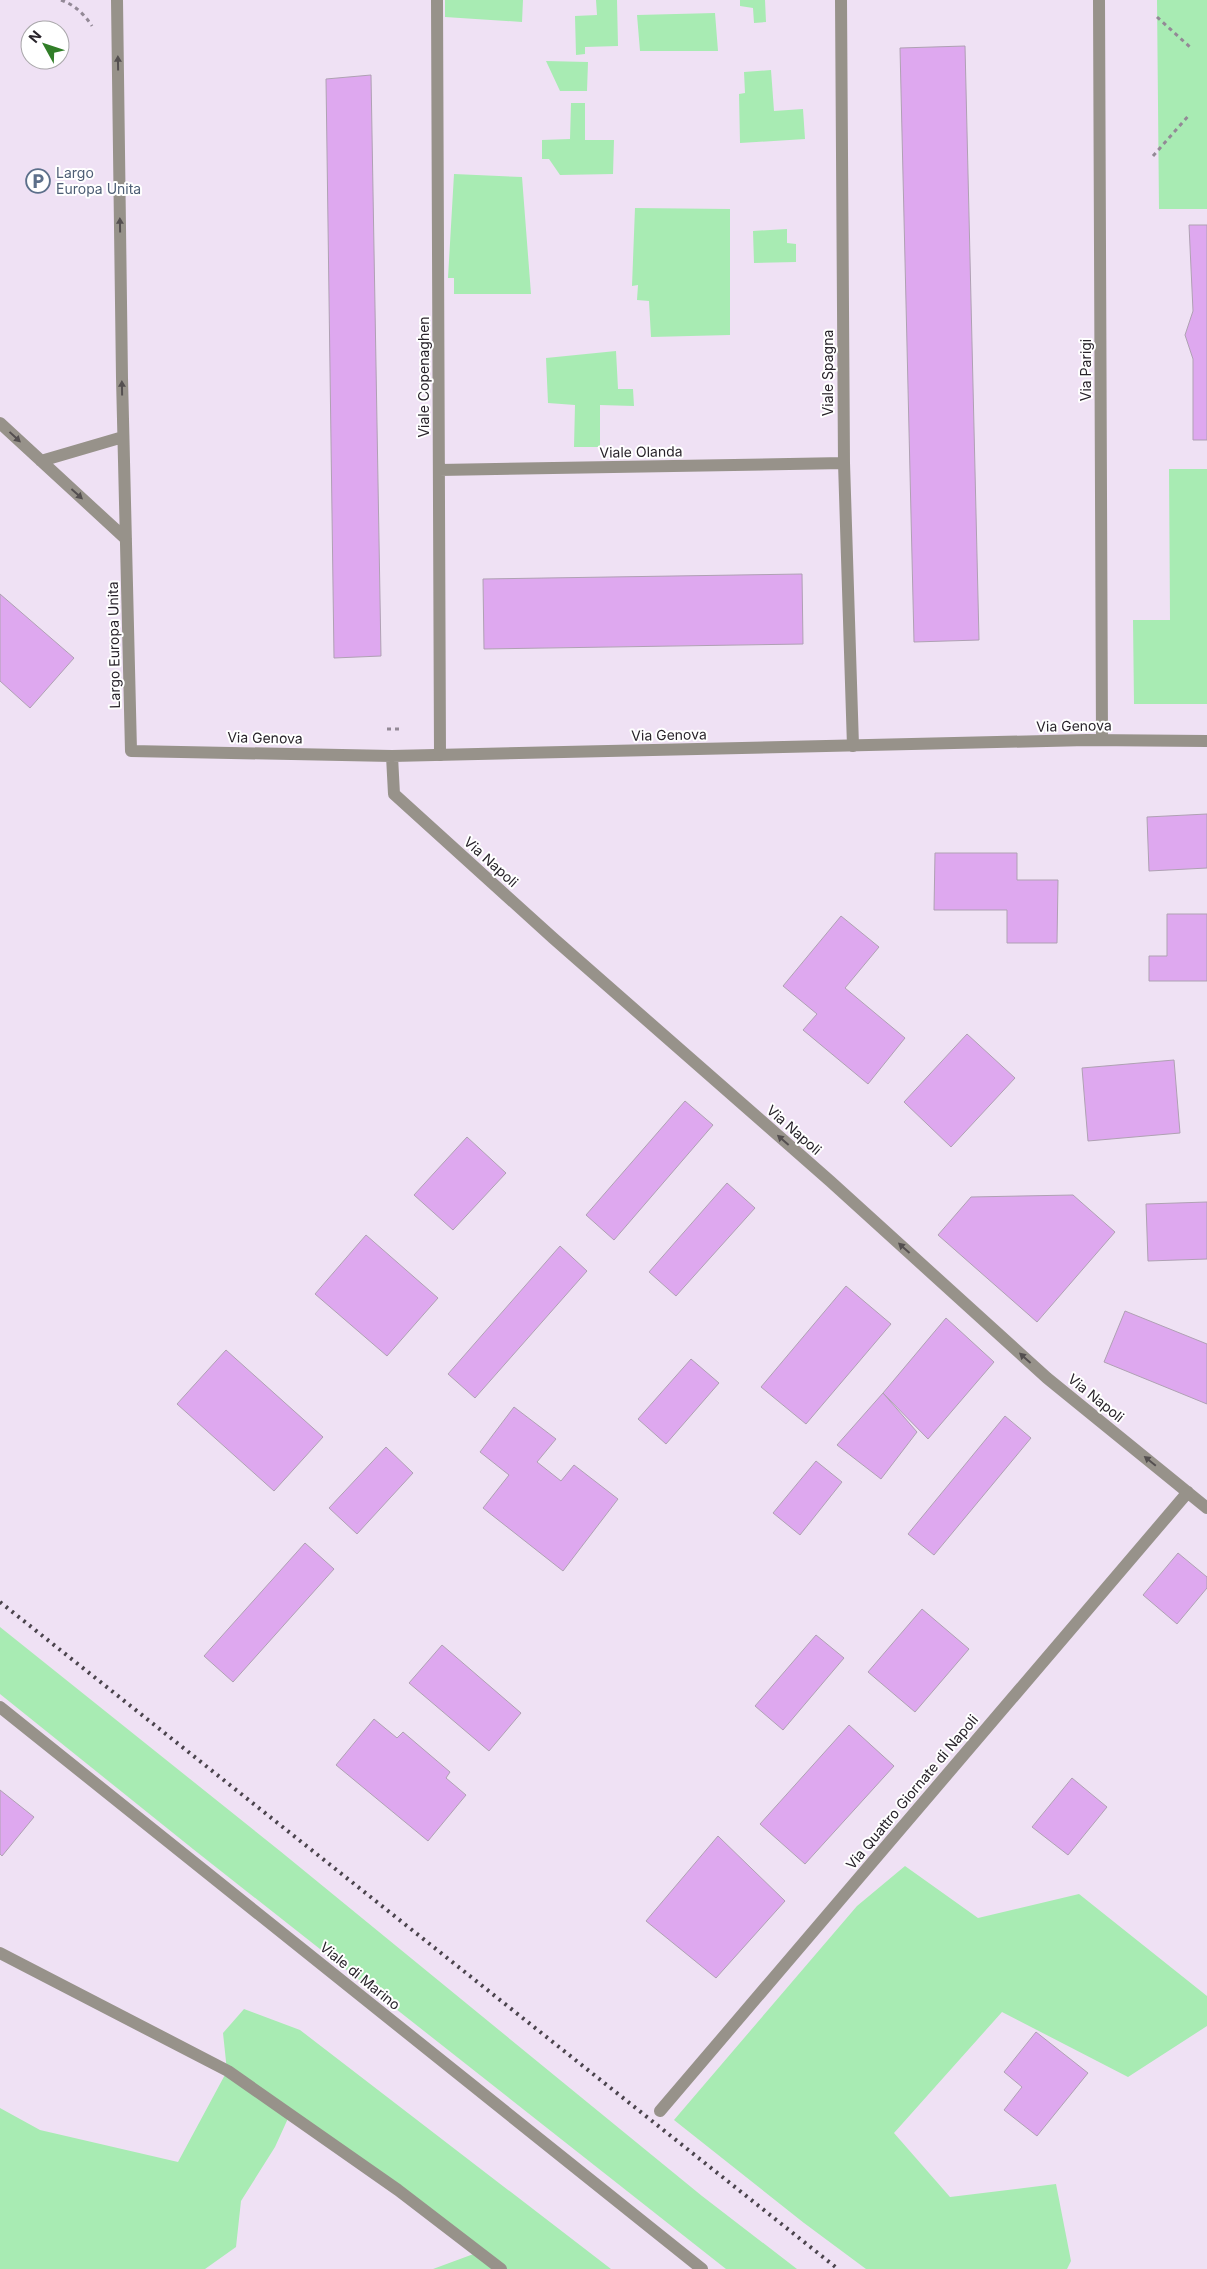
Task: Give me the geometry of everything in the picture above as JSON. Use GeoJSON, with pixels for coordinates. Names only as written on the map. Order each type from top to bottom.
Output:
{"type":"FeatureCollection","features":[{"type":"Feature","properties":{"kind":"street","name":"Largo Europa Unita"},"geometry":{"type":"LineString","coordinates":[[117,0],[131,751]]}},
{"type":"Feature","properties":{"kind":"street","name":"Viale Copenaghen"},"geometry":{"type":"LineString","coordinates":[[437,0],[440,755]]}},
{"type":"Feature","properties":{"kind":"street","name":"Viale Spagna"},"geometry":{"type":"LineString","coordinates":[[841,0],[844,463],[853,746]]}},
{"type":"Feature","properties":{"kind":"street","name":"Via Parigi"},"geometry":{"type":"LineString","coordinates":[[1099,0],[1102,740]]}},
{"type":"Feature","properties":{"kind":"street"},"geometry":{"type":"LineString","coordinates":[[0,423],[126,540]]}},
{"type":"Feature","properties":{"kind":"street"},"geometry":{"type":"LineString","coordinates":[[41,461],[124,436]]}},
{"type":"Feature","properties":{"kind":"street","name":"Viale Olanda"},"geometry":{"type":"LineString","coordinates":[[439,470],[844,463]]}},
{"type":"Feature","properties":{"kind":"street","name":"Via Genova"},"geometry":{"type":"LineString","coordinates":[[131,751],[392,756],[1102,740],[1207,741]]}},
{"type":"Feature","properties":{"kind":"street","name":"Via Napoli"},"geometry":{"type":"LineString","coordinates":[[392,756],[394,794],[553,938],[830,1181],[1047,1378],[1207,1508]]}},
{"type":"Feature","properties":{"kind":"street","name":"Via Quattro Giornate di Napoli"},"geometry":{"type":"LineString","coordinates":[[660,2111],[1188,1492]]}},
{"type":"Feature","properties":{"kind":"street","name":"Viale di Marino"},"geometry":{"type":"LineString","coordinates":[[0,1707],[702,2269]]}},
{"type":"Feature","properties":{"kind":"street"},"geometry":{"type":"LineString","coordinates":[[0,1953],[228,2071],[398,2190],[502,2269]]}},
{"type":"Feature","properties":{"kind":"path"},"geometry":{"type":"LineString","coordinates":[[1157,17],[1191,48]]}},
{"type":"Feature","properties":{"kind":"path"},"geometry":{"type":"LineString","coordinates":[[1153,156],[1190,114]]}},
{"type":"Feature","properties":{"kind":"green space"},"geometry":{"type":"Polygon","coordinates":[[[445,0],[523,0],[522,22],[445,17],[445,0]]]}},
{"type":"Feature","properties":{"kind":"green space"},"geometry":{"type":"Polygon","coordinates":[[[596,0],[617,0],[618,46],[585,47],[585,54],[576,55],[575,16],[597,15],[596,0]]]}},
{"type":"Feature","properties":{"kind":"green space"},"geometry":{"type":"Polygon","coordinates":[[[740,0],[765,0],[766,22],[754,23],[753,8],[740,6],[740,0]]]}},
{"type":"Feature","properties":{"kind":"green space"},"geometry":{"type":"Polygon","coordinates":[[[1157,0],[1207,0],[1207,209],[1159,209],[1157,0]]]}},
{"type":"Feature","properties":{"kind":"green space"},"geometry":{"type":"Polygon","coordinates":[[[715,13],[718,51],[640,51],[637,15],[715,13]]]}},
{"type":"Feature","properties":{"kind":"green space"},"geometry":{"type":"Polygon","coordinates":[[[546,61],[588,62],[587,91],[560,91],[546,61]]]}},
{"type":"Feature","properties":{"kind":"green space"},"geometry":{"type":"Polygon","coordinates":[[[771,70],[774,111],[803,109],[805,139],[740,143],[739,94],[745,93],[744,72],[771,70]]]}},
{"type":"Feature","properties":{"kind":"green space"},"geometry":{"type":"Polygon","coordinates":[[[571,103],[585,103],[585,140],[614,140],[613,174],[560,175],[549,159],[542,159],[542,140],[570,139],[571,103]]]}},
{"type":"Feature","properties":{"kind":"green space"},"geometry":{"type":"Polygon","coordinates":[[[454,174],[522,177],[531,294],[454,294],[454,278],[448,278],[454,174]]]}},
{"type":"Feature","properties":{"kind":"green space"},"geometry":{"type":"Polygon","coordinates":[[[635,208],[730,209],[730,335],[651,337],[649,301],[637,300],[638,285],[632,286],[635,208]]]}},
{"type":"Feature","properties":{"kind":"green space"},"geometry":{"type":"Polygon","coordinates":[[[787,229],[787,243],[796,244],[796,262],[754,263],[753,231],[787,229]]]}},
{"type":"Feature","properties":{"kind":"green space"},"geometry":{"type":"Polygon","coordinates":[[[616,351],[618,389],[633,389],[634,406],[600,405],[600,447],[574,447],[575,405],[548,403],[546,358],[616,351]]]}},
{"type":"Feature","properties":{"kind":"green space"},"geometry":{"type":"Polygon","coordinates":[[[1169,469],[1207,469],[1207,704],[1134,704],[1133,620],[1170,620],[1169,469]]]}},
{"type":"Feature","properties":{"kind":"green space"},"geometry":{"type":"Polygon","coordinates":[[[0,1627],[280,1851],[702,2196],[797,2269],[726,2269],[193,1849],[0,1694],[0,1627]]]}},
{"type":"Feature","properties":{"kind":"green space"},"geometry":{"type":"Polygon","coordinates":[[[905,1866],[978,1918],[1079,1894],[1207,1996],[1207,2026],[1128,2077],[1002,2012],[894,2133],[950,2197],[1056,2184],[1071,2261],[1067,2269],[866,2269],[804,2223],[674,2120],[857,1906],[905,1866]]]}},
{"type":"Feature","properties":{"kind":"green space"},"geometry":{"type":"Polygon","coordinates":[[[244,2009],[300,2030],[611,2269],[433,2269],[479,2252],[290,2114],[275,2147],[241,2201],[236,2247],[205,2269],[0,2269],[0,2108],[40,2130],[178,2162],[227,2071],[223,2033],[244,2009]]]}},
{"type":"Feature","properties":{"kind":"building"},"geometry":{"type":"Polygon","coordinates":[[[965,46],[979,640],[914,642],[900,48],[965,46]]]}},
{"type":"Feature","properties":{"kind":"building"},"geometry":{"type":"Polygon","coordinates":[[[371,75],[381,656],[334,658],[326,79],[371,75]]]}},
{"type":"Feature","properties":{"kind":"building"},"geometry":{"type":"Polygon","coordinates":[[[1189,225],[1207,225],[1207,440],[1193,440],[1193,359],[1185,335],[1193,311],[1189,225]]]}},
{"type":"Feature","properties":{"kind":"building"},"geometry":{"type":"Polygon","coordinates":[[[802,574],[803,644],[484,649],[483,579],[802,574]]]}},
{"type":"Feature","properties":{"kind":"building"},"geometry":{"type":"Polygon","coordinates":[[[0,594],[74,658],[30,708],[0,681],[0,594]]]}},
{"type":"Feature","properties":{"kind":"building"},"geometry":{"type":"Polygon","coordinates":[[[1207,814],[1207,868],[1149,871],[1147,817],[1207,814]]]}},
{"type":"Feature","properties":{"kind":"building"},"geometry":{"type":"Polygon","coordinates":[[[935,853],[1017,853],[1017,880],[1058,880],[1057,943],[1007,943],[1007,910],[934,910],[935,853]]]}},
{"type":"Feature","properties":{"kind":"building"},"geometry":{"type":"Polygon","coordinates":[[[1167,914],[1207,914],[1207,981],[1149,981],[1149,956],[1167,956],[1167,914]]]}},
{"type":"Feature","properties":{"kind":"building"},"geometry":{"type":"Polygon","coordinates":[[[841,916],[879,947],[845,988],[905,1038],[868,1084],[803,1030],[817,1014],[783,986],[841,916]]]}},
{"type":"Feature","properties":{"kind":"building"},"geometry":{"type":"Polygon","coordinates":[[[967,1034],[1015,1078],[951,1147],[904,1102],[967,1034]]]}},
{"type":"Feature","properties":{"kind":"building"},"geometry":{"type":"Polygon","coordinates":[[[1174,1060],[1180,1133],[1088,1141],[1082,1068],[1174,1060]]]}},
{"type":"Feature","properties":{"kind":"building"},"geometry":{"type":"Polygon","coordinates":[[[685,1101],[713,1125],[614,1240],[586,1215],[685,1101]]]}},
{"type":"Feature","properties":{"kind":"building"},"geometry":{"type":"Polygon","coordinates":[[[467,1137],[506,1173],[453,1230],[414,1195],[467,1137]]]}},
{"type":"Feature","properties":{"kind":"building"},"geometry":{"type":"Polygon","coordinates":[[[727,1183],[755,1208],[676,1296],[649,1272],[727,1183]]]}},
{"type":"Feature","properties":{"kind":"building"},"geometry":{"type":"Polygon","coordinates":[[[1073,1195],[1115,1232],[1037,1322],[938,1235],[971,1197],[1073,1195]]]}},
{"type":"Feature","properties":{"kind":"building"},"geometry":{"type":"Polygon","coordinates":[[[1207,1202],[1207,1259],[1148,1261],[1146,1204],[1207,1202]]]}},
{"type":"Feature","properties":{"kind":"building"},"geometry":{"type":"Polygon","coordinates":[[[366,1235],[438,1298],[387,1356],[315,1294],[366,1235]]]}},
{"type":"Feature","properties":{"kind":"building"},"geometry":{"type":"Polygon","coordinates":[[[560,1246],[587,1271],[475,1398],[448,1374],[560,1246]]]}},
{"type":"Feature","properties":{"kind":"building"},"geometry":{"type":"Polygon","coordinates":[[[846,1286],[891,1324],[806,1424],[761,1387],[846,1286]]]}},
{"type":"Feature","properties":{"kind":"building"},"geometry":{"type":"Polygon","coordinates":[[[1125,1311],[1207,1344],[1207,1404],[1104,1362],[1125,1311]]]}},
{"type":"Feature","properties":{"kind":"building"},"geometry":{"type":"Polygon","coordinates":[[[946,1318],[994,1362],[928,1439],[883,1393],[946,1318]]]}},
{"type":"Feature","properties":{"kind":"building"},"geometry":{"type":"Polygon","coordinates":[[[226,1350],[323,1437],[274,1491],[177,1404],[226,1350]]]}},
{"type":"Feature","properties":{"kind":"building"},"geometry":{"type":"Polygon","coordinates":[[[691,1359],[719,1383],[666,1444],[638,1419],[691,1359]]]}},
{"type":"Feature","properties":{"kind":"building"},"geometry":{"type":"Polygon","coordinates":[[[883,1393],[917,1432],[881,1479],[837,1445],[883,1393]]]}},
{"type":"Feature","properties":{"kind":"building"},"geometry":{"type":"Polygon","coordinates":[[[514,1407],[556,1439],[537,1462],[561,1481],[574,1465],[618,1499],[563,1571],[483,1508],[509,1475],[480,1452],[514,1407]]]}},
{"type":"Feature","properties":{"kind":"building"},"geometry":{"type":"Polygon","coordinates":[[[1005,1416],[1031,1438],[934,1555],[908,1534],[1005,1416]]]}},
{"type":"Feature","properties":{"kind":"building"},"geometry":{"type":"Polygon","coordinates":[[[386,1447],[413,1473],[357,1534],[329,1508],[386,1447]]]}},
{"type":"Feature","properties":{"kind":"building"},"geometry":{"type":"Polygon","coordinates":[[[816,1461],[842,1482],[800,1535],[773,1513],[816,1461]]]}},
{"type":"Feature","properties":{"kind":"building"},"geometry":{"type":"Polygon","coordinates":[[[305,1543],[334,1569],[233,1682],[204,1656],[305,1543]]]}},
{"type":"Feature","properties":{"kind":"building"},"geometry":{"type":"Polygon","coordinates":[[[1178,1553],[1207,1577],[1207,1588],[1177,1624],[1143,1595],[1178,1553]]]}},
{"type":"Feature","properties":{"kind":"building"},"geometry":{"type":"Polygon","coordinates":[[[922,1609],[969,1649],[915,1712],[868,1672],[922,1609]]]}},
{"type":"Feature","properties":{"kind":"building"},"geometry":{"type":"Polygon","coordinates":[[[816,1635],[844,1658],[783,1730],[755,1706],[816,1635]]]}},
{"type":"Feature","properties":{"kind":"building"},"geometry":{"type":"Polygon","coordinates":[[[442,1645],[521,1713],[489,1751],[409,1683],[442,1645]]]}},
{"type":"Feature","properties":{"kind":"building"},"geometry":{"type":"Polygon","coordinates":[[[374,1719],[397,1738],[403,1732],[450,1772],[446,1778],[466,1795],[428,1841],[336,1765],[374,1719]]]}},
{"type":"Feature","properties":{"kind":"building"},"geometry":{"type":"Polygon","coordinates":[[[849,1725],[894,1766],[805,1864],[760,1824],[849,1725]]]}},
{"type":"Feature","properties":{"kind":"building"},"geometry":{"type":"Polygon","coordinates":[[[1072,1778],[1107,1807],[1068,1855],[1032,1827],[1072,1778]]]}},
{"type":"Feature","properties":{"kind":"building"},"geometry":{"type":"Polygon","coordinates":[[[0,1790],[34,1817],[2,1856],[0,1854],[0,1790]]]}},
{"type":"Feature","properties":{"kind":"building"},"geometry":{"type":"Polygon","coordinates":[[[718,1836],[785,1901],[716,1978],[646,1921],[718,1836]]]}},
{"type":"Feature","properties":{"kind":"building"},"geometry":{"type":"Polygon","coordinates":[[[1036,2032],[1088,2073],[1037,2136],[1004,2110],[1022,2087],[1004,2072],[1036,2032]]]}},
{"type":"Feature","properties":{"kind":"railway"},"geometry":{"type":"LineString","coordinates":[[0,1602],[838,2269]]}},
{"type":"Feature","properties":{"kind":"place","name":"Largo Europa Unita"},"geometry":{"type":"Point","coordinates":[38,181]}}]}
